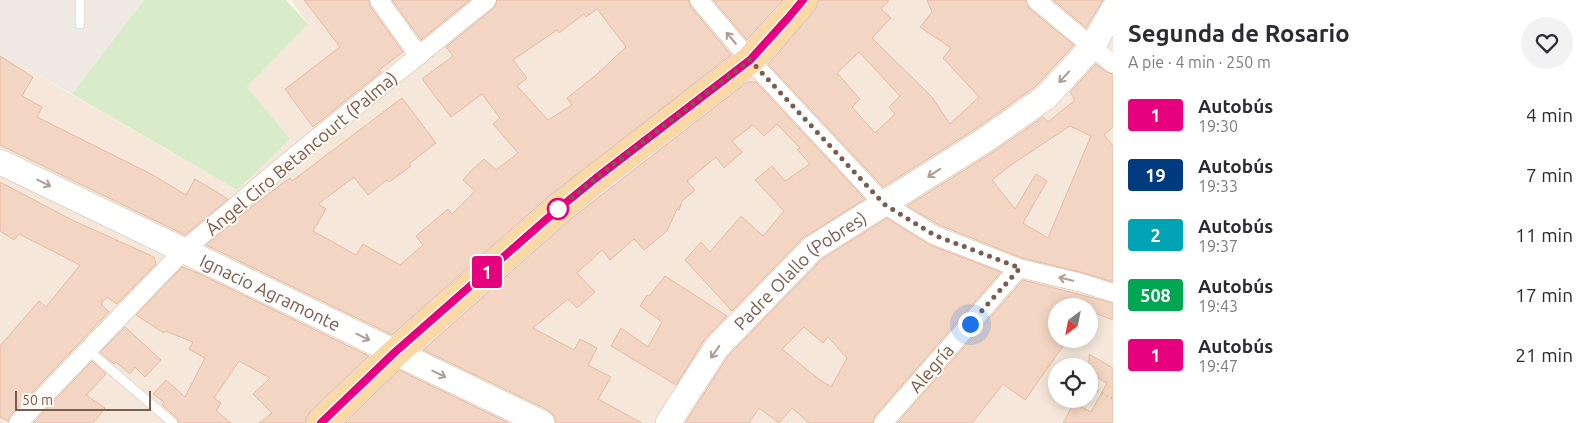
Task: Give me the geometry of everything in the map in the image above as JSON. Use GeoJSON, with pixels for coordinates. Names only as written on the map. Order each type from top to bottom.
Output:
{"type":"FeatureCollection","features":[{"type":"Feature","properties":{"kind":"main road"},"geometry":{"type":"LineString","coordinates":[[321,423],[395,352],[588,184],[750,60],[803,0]]}},
{"type":"Feature","properties":{"kind":"main road","name":"Padre Olallo (Pobres)"},"geometry":{"type":"LineString","coordinates":[[668,423],[717,347],[813,248],[985,140],[1046,96],[1092,47],[1113,10]]}},
{"type":"Feature","properties":{"kind":"main road","name":"Ignacio Agramonte"},"geometry":{"type":"LineString","coordinates":[[0,162],[542,423]]}},
{"type":"Feature","properties":{"kind":"street"},"geometry":{"type":"LineString","coordinates":[[379,0],[419,56]]}},
{"type":"Feature","properties":{"kind":"street","name":"Ángel Ciro Betancourt (Palma)"},"geometry":{"type":"LineString","coordinates":[[18,423],[183,251],[280,168],[487,0]]}},
{"type":"Feature","properties":{"kind":"street"},"geometry":{"type":"LineString","coordinates":[[699,0],[750,60],[884,204],[934,235],[1020,268],[1082,282],[1113,293]]}},
{"type":"Feature","properties":{"kind":"street"},"geometry":{"type":"LineString","coordinates":[[1036,0],[1113,64]]}},
{"type":"Feature","properties":{"kind":"street","name":"Alegría"},"geometry":{"type":"LineString","coordinates":[[883,423],[1020,268]]}},
{"type":"Feature","properties":{"kind":"lane"},"geometry":{"type":"LineString","coordinates":[[80,0],[80,24]]}},
{"type":"Feature","properties":{"kind":"lane"},"geometry":{"type":"LineString","coordinates":[[88,350],[173,423]]}},
{"type":"Feature","properties":{"kind":"path"},"geometry":{"type":"LineString","coordinates":[[1098,391],[1113,399]]}},
{"type":"Feature","properties":{"kind":"shaded area"},"geometry":{"type":"Polygon","coordinates":[[[0,0],[144,0],[72,94],[5,56],[0,62],[0,0]]]}},
{"type":"Feature","properties":{"kind":"shaded area"},"geometry":{"type":"Polygon","coordinates":[[[291,0],[1113,0],[1113,423],[0,423],[0,62],[5,56],[237,190],[247,87],[308,24],[291,0]]]}},
{"type":"Feature","properties":{"kind":"green space"},"geometry":{"type":"Polygon","coordinates":[[[144,0],[286,0],[308,24],[247,87],[290,139],[237,190],[72,94],[144,0]]]}},
{"type":"Feature","properties":{"kind":"building"},"geometry":{"type":"Polygon","coordinates":[[[304,0],[369,0],[370,6],[403,52],[379,70],[381,72],[313,127],[285,89],[340,47],[304,0]]]}},
{"type":"Feature","properties":{"kind":"building"},"geometry":{"type":"Polygon","coordinates":[[[392,0],[470,0],[421,40],[392,0]]]}},
{"type":"Feature","properties":{"kind":"building"},"geometry":{"type":"Polygon","coordinates":[[[497,0],[689,0],[691,7],[731,55],[548,197],[392,335],[206,245],[247,210],[290,178],[292,181],[402,98],[436,143],[409,164],[411,166],[389,182],[387,180],[368,195],[354,177],[318,204],[326,209],[313,231],[356,255],[363,244],[400,265],[423,245],[416,236],[448,209],[452,214],[475,191],[463,180],[472,170],[484,159],[496,170],[518,153],[493,124],[500,118],[482,94],[451,117],[422,79],[453,56],[446,47],[494,8],[497,0]],[[597,9],[586,17],[584,14],[559,33],[557,30],[513,60],[527,78],[517,86],[548,120],[572,105],[567,98],[596,75],[626,47],[597,9]]]}},
{"type":"Feature","properties":{"kind":"building"},"geometry":{"type":"Polygon","coordinates":[[[713,0],[783,0],[747,40],[713,0]]]}},
{"type":"Feature","properties":{"kind":"building"},"geometry":{"type":"Polygon","coordinates":[[[818,0],[889,0],[881,9],[891,18],[872,38],[932,97],[950,124],[979,97],[943,58],[951,48],[920,27],[932,12],[927,0],[1026,0],[1029,8],[1074,45],[1036,86],[977,128],[883,187],[768,64],[815,10],[818,0]],[[859,52],[837,73],[860,99],[852,107],[875,133],[895,114],[889,107],[900,96],[859,52]]]}},
{"type":"Feature","properties":{"kind":"building"},"geometry":{"type":"Polygon","coordinates":[[[1053,0],[1103,0],[1086,28],[1053,0]]]}},
{"type":"Feature","properties":{"kind":"building"},"geometry":{"type":"Polygon","coordinates":[[[0,56],[33,77],[22,96],[42,107],[37,117],[151,174],[186,195],[195,179],[228,199],[185,235],[0,145],[0,56]]]}},
{"type":"Feature","properties":{"kind":"building"},"geometry":{"type":"Polygon","coordinates":[[[1096,64],[1113,74],[1113,127],[1104,135],[1113,146],[1113,282],[1022,258],[939,225],[907,206],[993,152],[1043,117],[1048,122],[1075,100],[1070,92],[1096,64]],[[1070,126],[1011,165],[992,180],[1015,209],[1036,174],[1047,181],[1023,223],[1048,238],[1091,136],[1070,126]]]}},
{"type":"Feature","properties":{"kind":"building"},"geometry":{"type":"Polygon","coordinates":[[[747,82],[756,82],[865,199],[803,238],[732,311],[685,260],[701,242],[710,252],[741,216],[763,236],[784,211],[755,180],[772,166],[785,181],[810,164],[797,149],[800,148],[777,124],[764,136],[753,125],[732,141],[742,152],[724,168],[716,157],[687,181],[695,190],[682,201],[667,231],[644,250],[634,239],[610,260],[602,250],[577,273],[595,292],[577,308],[568,299],[533,328],[574,350],[580,339],[597,348],[588,365],[611,377],[598,399],[642,423],[556,423],[554,415],[548,410],[423,350],[568,221],[747,82]]]}},
{"type":"Feature","properties":{"kind":"building"},"geometry":{"type":"Polygon","coordinates":[[[0,182],[72,220],[154,257],[156,264],[117,304],[107,297],[101,304],[109,312],[10,416],[8,421],[0,417],[0,346],[39,301],[46,307],[80,265],[19,234],[14,240],[0,231],[0,182]]]}},
{"type":"Feature","properties":{"kind":"building"},"geometry":{"type":"Polygon","coordinates":[[[887,218],[930,245],[1001,272],[875,416],[873,423],[809,423],[792,408],[779,423],[759,408],[749,423],[685,423],[728,356],[822,259],[887,218]],[[804,327],[782,349],[831,387],[847,358],[828,337],[823,343],[804,327]]]}},
{"type":"Feature","properties":{"kind":"building"},"geometry":{"type":"Polygon","coordinates":[[[182,267],[369,356],[310,412],[306,418],[306,423],[259,423],[272,413],[253,394],[270,378],[239,361],[214,398],[221,403],[216,411],[231,423],[179,423],[177,418],[162,405],[164,402],[153,394],[166,380],[185,397],[205,358],[189,349],[193,342],[165,331],[164,333],[136,315],[182,267]]]}},
{"type":"Feature","properties":{"kind":"building"},"geometry":{"type":"Polygon","coordinates":[[[665,276],[727,316],[705,339],[676,385],[611,346],[621,328],[648,347],[662,322],[640,306],[647,295],[649,296],[665,276]]]}},
{"type":"Feature","properties":{"kind":"building"},"geometry":{"type":"Polygon","coordinates":[[[1023,280],[1093,298],[1048,298],[1048,348],[1062,348],[1055,358],[1048,358],[1048,367],[1025,400],[1003,384],[972,423],[897,423],[1023,280]]]}},
{"type":"Feature","properties":{"kind":"building"},"geometry":{"type":"Polygon","coordinates":[[[1098,299],[1113,303],[1113,320],[1098,314],[1098,299]]]}},
{"type":"Feature","properties":{"kind":"building"},"geometry":{"type":"Polygon","coordinates":[[[125,327],[161,360],[145,377],[135,367],[130,374],[100,352],[125,327]]]}},
{"type":"Feature","properties":{"kind":"building"},"geometry":{"type":"Polygon","coordinates":[[[1098,359],[1113,368],[1113,423],[1063,423],[1071,408],[1083,408],[1091,412],[1093,408],[1098,408],[1098,399],[1107,383],[1098,378],[1098,359]]]}},
{"type":"Feature","properties":{"kind":"building"},"geometry":{"type":"Polygon","coordinates":[[[92,361],[106,374],[86,395],[105,408],[93,423],[33,423],[92,361]]]}},
{"type":"Feature","properties":{"kind":"building"},"geometry":{"type":"Polygon","coordinates":[[[399,370],[509,423],[344,423],[399,370]]]}},
{"type":"Feature","properties":{"kind":"bus line","name":"1"},"geometry":{"type":"LineString","coordinates":[[321,423],[395,352],[558,209],[750,60],[803,0]]}},
{"type":"Feature","properties":{"kind":"route"},"geometry":{"type":"LineString","coordinates":[[558,209],[750,60],[884,204],[934,235],[1020,268],[970,324]]}}]}
